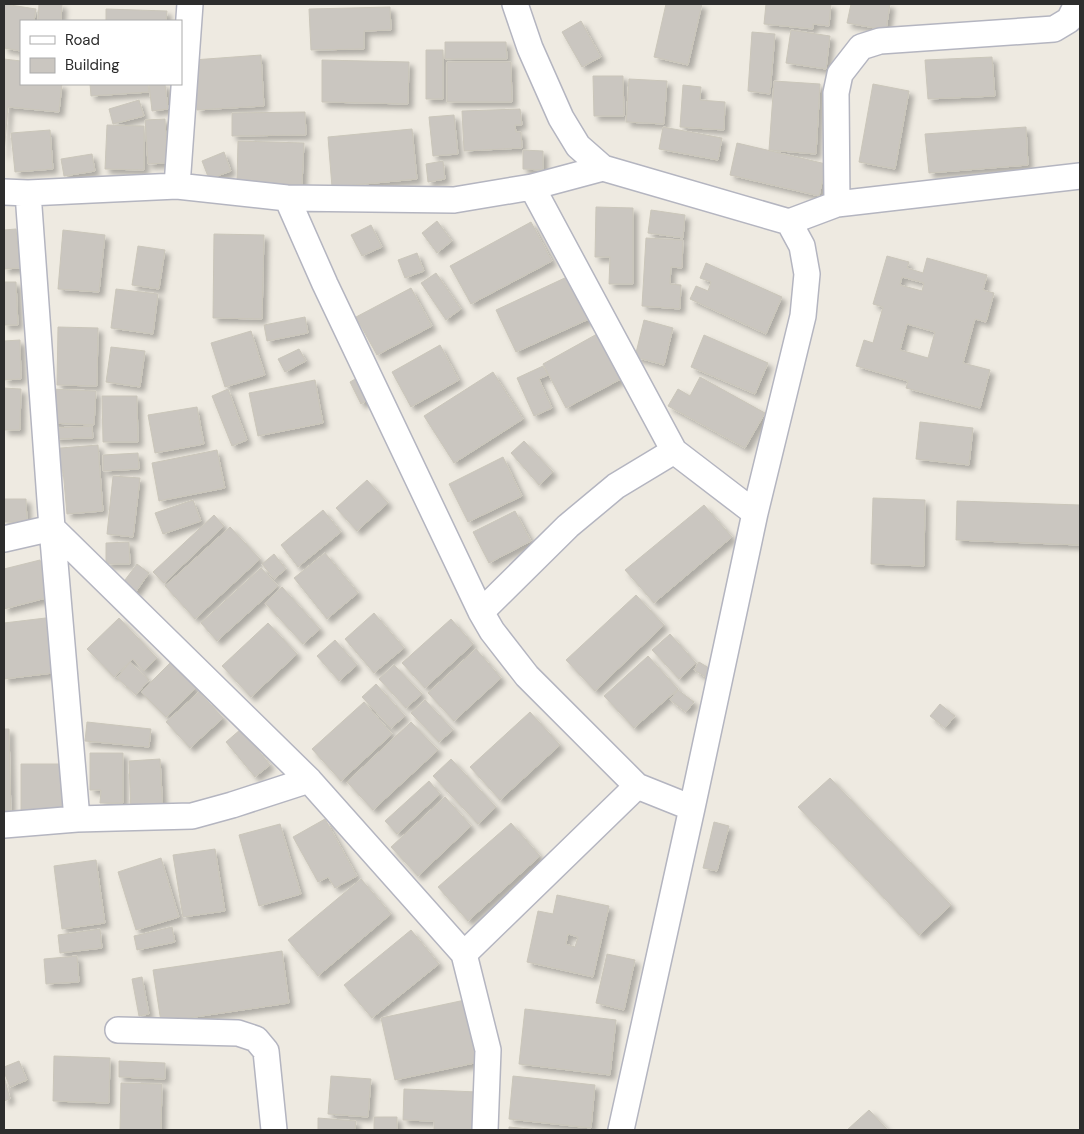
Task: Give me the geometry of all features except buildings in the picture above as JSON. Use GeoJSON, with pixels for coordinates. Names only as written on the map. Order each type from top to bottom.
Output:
{"type":"FeatureCollection","features":[{"type":"Feature","properties":{"kind":"street"},"geometry":{"type":"LineString","coordinates":[[177,186],[190,4]]}},
{"type":"Feature","properties":{"kind":"street"},"geometry":{"type":"LineString","coordinates":[[515,4],[530,48],[561,118],[578,146],[603,168],[789,222],[837,204],[1080,176]]}},
{"type":"Feature","properties":{"kind":"street"},"geometry":{"type":"LineString","coordinates":[[837,204],[836,93],[840,74],[861,47],[880,41],[1054,29],[1069,20],[1077,4]]}},
{"type":"Feature","properties":{"kind":"street"},"geometry":{"type":"LineString","coordinates":[[4,192],[28,193],[177,186],[287,198],[454,200],[532,187],[603,168]]}},
{"type":"Feature","properties":{"kind":"street"},"geometry":{"type":"LineString","coordinates":[[532,187],[674,451],[755,512]]}},
{"type":"Feature","properties":{"kind":"street"},"geometry":{"type":"LineString","coordinates":[[28,193],[52,528],[77,819]]}},
{"type":"Feature","properties":{"kind":"street"},"geometry":{"type":"LineString","coordinates":[[287,198],[481,612],[492,631],[527,676],[637,786],[692,808]]}},
{"type":"Feature","properties":{"kind":"street"},"geometry":{"type":"LineString","coordinates":[[621,1130],[755,512],[803,316],[807,274],[802,246],[789,222]]}},
{"type":"Feature","properties":{"kind":"street"},"geometry":{"type":"LineString","coordinates":[[481,612],[582,514],[616,486],[674,451]]}},
{"type":"Feature","properties":{"kind":"street"},"geometry":{"type":"LineString","coordinates":[[4,539],[52,528]]}},
{"type":"Feature","properties":{"kind":"street"},"geometry":{"type":"LineString","coordinates":[[52,528],[309,780],[464,954],[488,1050],[485,1130]]}},
{"type":"Feature","properties":{"kind":"street"},"geometry":{"type":"LineString","coordinates":[[4,825],[77,819],[192,816],[309,780]]}},
{"type":"Feature","properties":{"kind":"street"},"geometry":{"type":"LineString","coordinates":[[464,954],[637,786]]}},
{"type":"Feature","properties":{"kind":"street"},"geometry":{"type":"LineString","coordinates":[[118,1030],[238,1033],[256,1039],[266,1051],[274,1130]]}}]}
